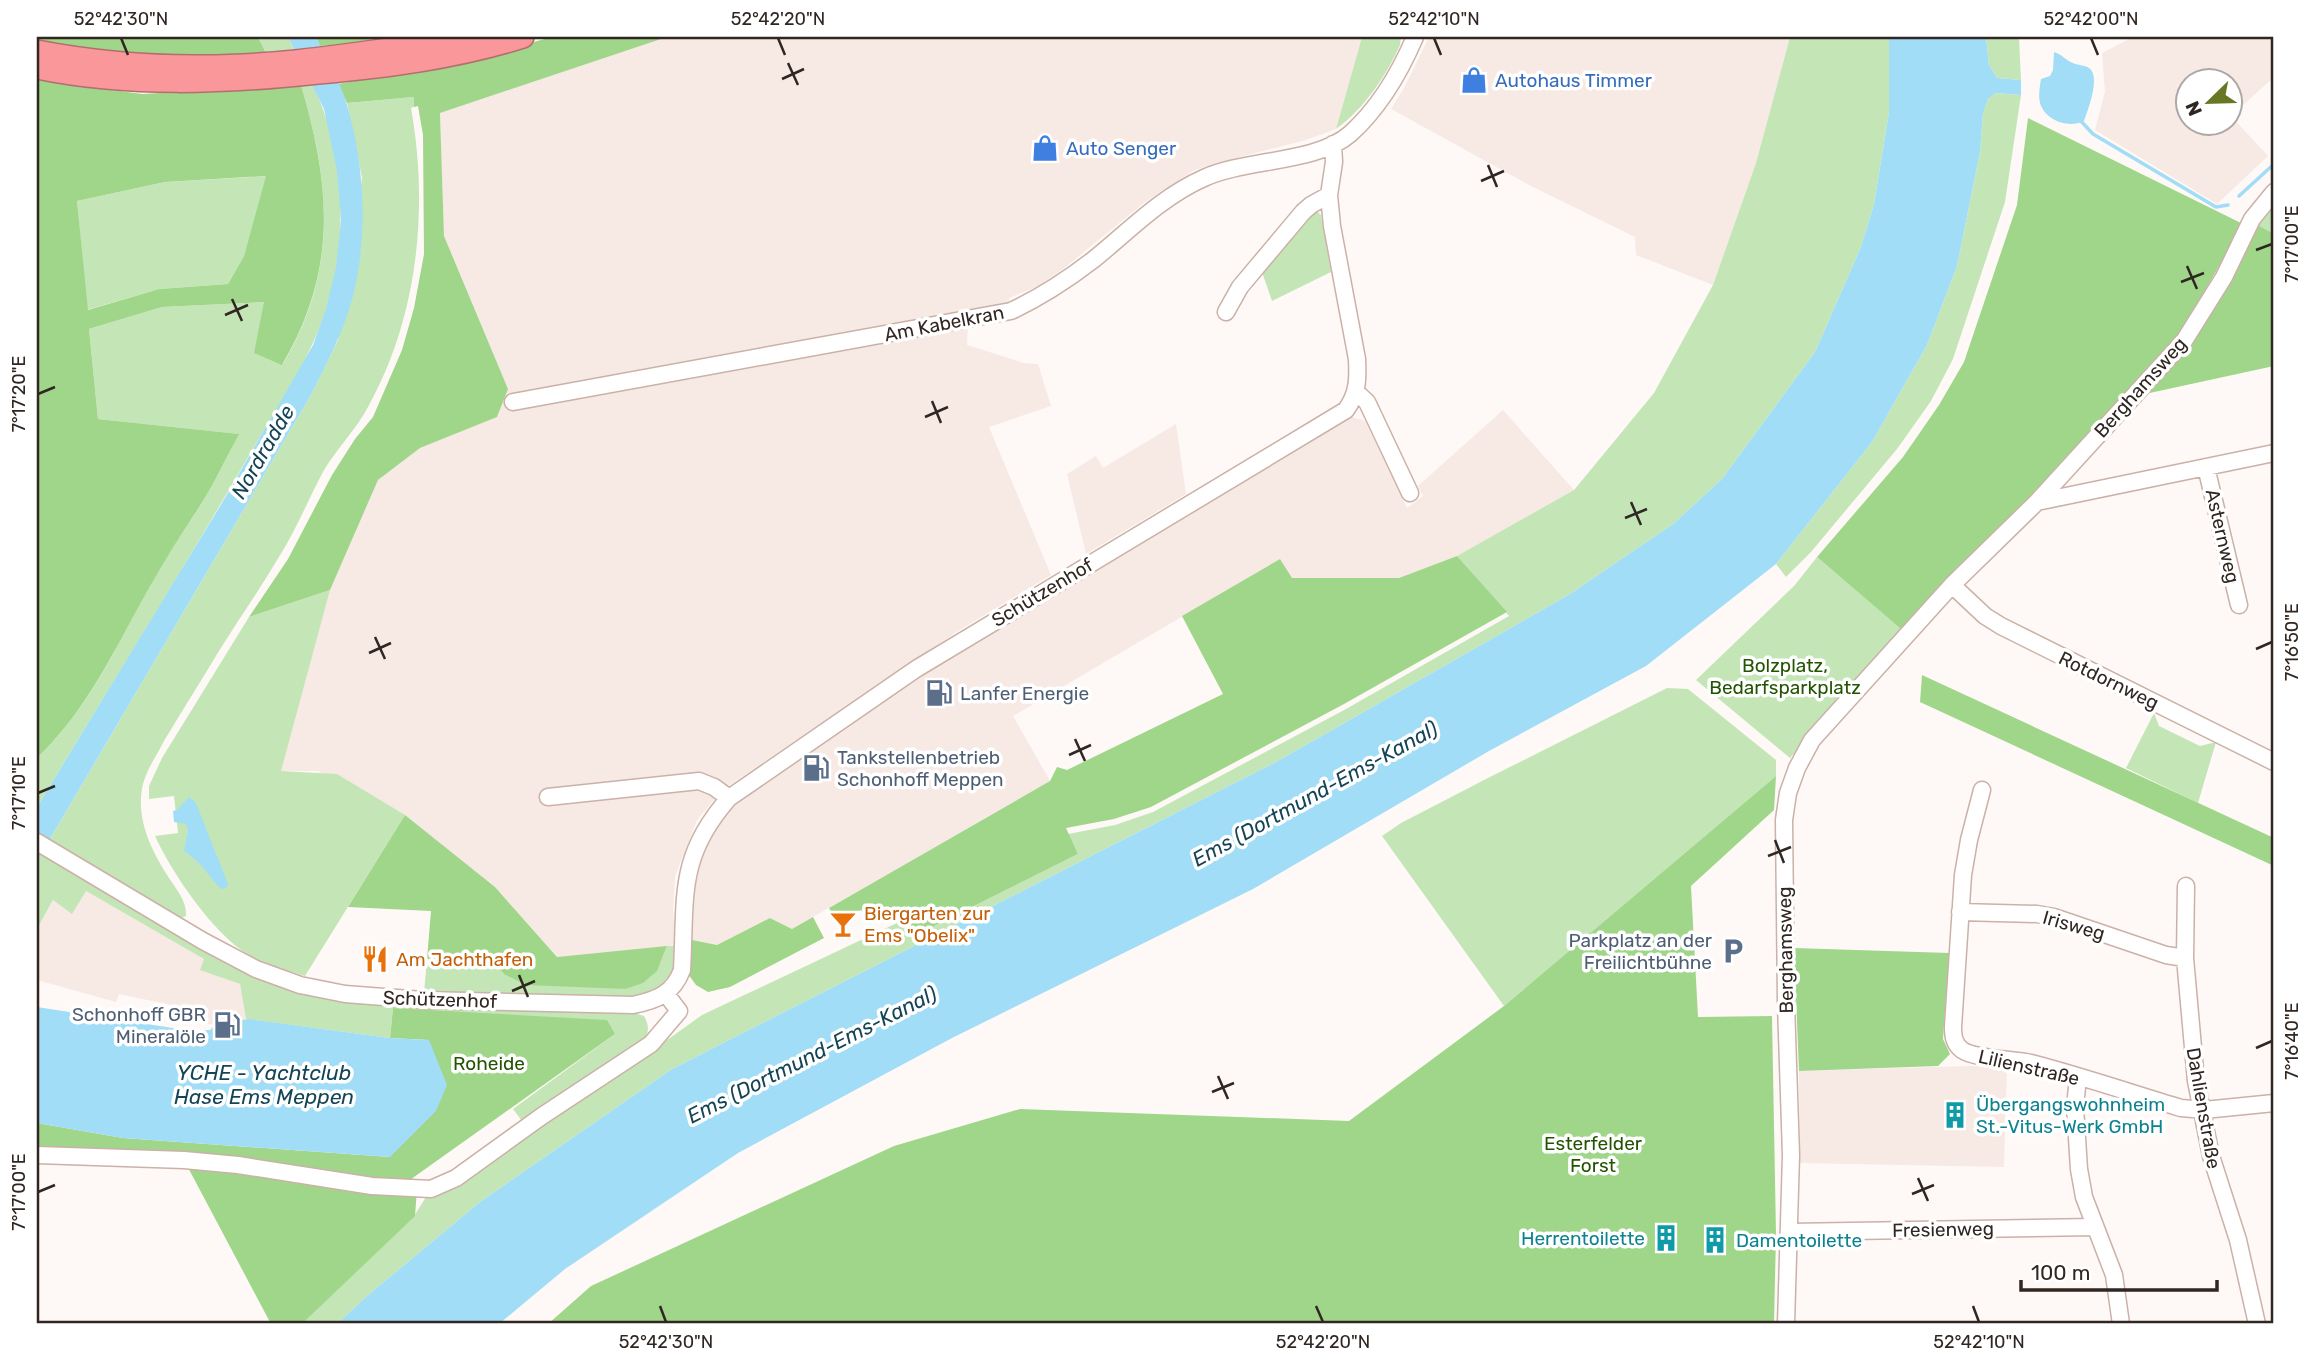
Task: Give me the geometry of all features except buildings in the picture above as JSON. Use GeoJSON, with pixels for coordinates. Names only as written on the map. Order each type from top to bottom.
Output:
{"type":"FeatureCollection","features":[{"type":"Feature","properties":{"kind":"highway"},"geometry":{"type":"LineString","coordinates":[[345,63],[464,37]]}},
{"type":"Feature","properties":{"kind":"highway"},"geometry":{"type":"LineString","coordinates":[[37,68],[71,74],[199,82],[274,70],[450,57],[523,37]]}},
{"type":"Feature","properties":{"kind":"highway"},"geometry":{"type":"LineString","coordinates":[[37,51],[144,64],[274,70]]}},
{"type":"Feature","properties":{"kind":"street"},"geometry":{"type":"LineString","coordinates":[[1410,493],[1367,402],[1356,392],[1357,359],[1332,226],[1329,195],[1333,179],[1333,144],[1349,135],[1379,102],[1415,37]]}},
{"type":"Feature","properties":{"kind":"street","name":"Am Kabelkran"},"geometry":{"type":"LineString","coordinates":[[513,402],[1012,311],[1052,289],[1092,261],[1152,210],[1190,185],[1228,169],[1308,153],[1333,144]]}},
{"type":"Feature","properties":{"kind":"street","name":"Berghamsweg"},"geometry":{"type":"LineString","coordinates":[[1786,1324],[1790,1232],[1790,1105],[1783,855],[1788,793],[1802,756],[1812,740],[1952,584],[2037,502],[2184,341],[2224,277],[2252,219],[2274,192]]}},
{"type":"Feature","properties":{"kind":"street"},"geometry":{"type":"LineString","coordinates":[[1226,312],[1240,287],[1303,212],[1329,195]]}},
{"type":"Feature","properties":{"kind":"street","name":"Schützenhof"},"geometry":{"type":"LineString","coordinates":[[37,842],[203,941],[256,969],[299,985],[345,994],[423,1000],[608,1005],[649,1002],[666,994],[677,983],[682,970],[686,879],[706,826],[729,798],[916,669],[1336,418],[1346,410],[1356,392]]}},
{"type":"Feature","properties":{"kind":"street"},"geometry":{"type":"LineString","coordinates":[[2037,502],[2274,453]]}},
{"type":"Feature","properties":{"kind":"street","name":"Asternweg"},"geometry":{"type":"LineString","coordinates":[[2206,467],[2239,605]]}},
{"type":"Feature","properties":{"kind":"street","name":"Rotdornweg"},"geometry":{"type":"LineString","coordinates":[[1952,584],[1985,616],[2001,626],[2274,762]]}},
{"type":"Feature","properties":{"kind":"street"},"geometry":{"type":"LineString","coordinates":[[548,797],[699,781],[714,786],[729,798]]}},
{"type":"Feature","properties":{"kind":"street","name":"Lilienstraße"},"geometry":{"type":"LineString","coordinates":[[1982,790],[1969,840],[1960,912],[1953,1039],[1961,1049],[1974,1056],[2019,1061],[2181,1108],[2203,1110],[2274,1103]]}},
{"type":"Feature","properties":{"kind":"street","name":"Dahlienstraße"},"geometry":{"type":"LineString","coordinates":[[2186,886],[2185,958],[2196,1082],[2211,1156],[2238,1240],[2257,1324]]}},
{"type":"Feature","properties":{"kind":"street","name":"Irisweg"},"geometry":{"type":"LineString","coordinates":[[1960,912],[2054,917],[2166,955],[2185,958]]}},
{"type":"Feature","properties":{"kind":"street"},"geometry":{"type":"LineString","coordinates":[[37,1154],[184,1160],[238,1165],[372,1186],[431,1189],[456,1178],[542,1116],[651,1044],[678,1011],[666,994]]}},
{"type":"Feature","properties":{"kind":"street"},"geometry":{"type":"LineString","coordinates":[[2078,1077],[2075,1107],[2079,1169],[2084,1197],[2114,1275],[2121,1324]]}},
{"type":"Feature","properties":{"kind":"street","name":"Fresienweg"},"geometry":{"type":"LineString","coordinates":[[1790,1232],[2095,1227]]}},
{"type":"Feature","properties":{"kind":"shaded area"},"geometry":{"type":"Polygon","coordinates":[[[667,37],[1362,37],[1336,129],[1306,140],[1193,171],[1145,202],[1063,269],[1038,286],[1009,298],[1011,311],[968,326],[967,345],[1024,363],[1038,364],[1051,406],[989,427],[1051,575],[958,631],[722,790],[697,820],[675,876],[673,911],[676,946],[557,957],[495,887],[405,815],[318,771],[280,771],[330,590],[378,480],[420,448],[497,417],[508,389],[444,236],[440,113],[667,37]]]}},
{"type":"Feature","properties":{"kind":"shaded area"},"geometry":{"type":"Polygon","coordinates":[[[1429,37],[1790,37],[1756,163],[1713,285],[1636,255],[1635,237],[1531,186],[1391,109],[1429,37]]]}},
{"type":"Feature","properties":{"kind":"shaded area"},"geometry":{"type":"Polygon","coordinates":[[[2133,37],[2274,37],[2274,77],[2244,104],[2244,66],[2174,66],[2174,136],[2244,136],[2244,130],[2268,156],[2217,204],[2095,130],[2105,92],[2102,53],[2133,37]]]}},
{"type":"Feature","properties":{"kind":"shaded area"},"geometry":{"type":"Polygon","coordinates":[[[1503,410],[1574,490],[1457,556],[1399,578],[1291,578],[1280,559],[1013,716],[1050,781],[792,929],[770,918],[717,945],[692,940],[692,894],[698,863],[714,829],[726,813],[758,785],[920,675],[1349,416],[1365,421],[1407,508],[1423,496],[1418,486],[1503,410]]]}},
{"type":"Feature","properties":{"kind":"shaded area"},"geometry":{"type":"Polygon","coordinates":[[[1176,424],[1186,494],[1086,554],[1067,474],[1096,456],[1103,468],[1176,424]]]}},
{"type":"Feature","properties":{"kind":"shaded area"},"geometry":{"type":"Polygon","coordinates":[[[86,891],[205,959],[201,970],[240,984],[246,1019],[241,1020],[242,1025],[207,1024],[208,1013],[119,994],[116,1002],[37,980],[37,929],[54,899],[86,891]]]}},
{"type":"Feature","properties":{"kind":"shaded area"},"geometry":{"type":"Polygon","coordinates":[[[2007,1065],[2004,1167],[1800,1163],[1799,1071],[2007,1065]]]}},
{"type":"Feature","properties":{"kind":"green space"},"geometry":{"type":"Polygon","coordinates":[[[37,37],[258,37],[266,53],[185,57],[114,53],[37,42],[37,37]]]}},
{"type":"Feature","properties":{"kind":"green space"},"geometry":{"type":"Polygon","coordinates":[[[258,37],[288,37],[294,49],[266,53],[258,37]]]}},
{"type":"Feature","properties":{"kind":"green space"},"geometry":{"type":"Polygon","coordinates":[[[316,37],[419,37],[320,46],[316,37]]]}},
{"type":"Feature","properties":{"kind":"green space"},"geometry":{"type":"Polygon","coordinates":[[[552,37],[667,37],[440,113],[444,236],[508,389],[497,417],[420,448],[378,480],[330,590],[249,617],[288,559],[332,475],[373,417],[402,350],[414,308],[424,254],[423,135],[418,106],[414,107],[414,97],[347,103],[338,84],[467,60],[552,37]]]}},
{"type":"Feature","properties":{"kind":"green space"},"geometry":{"type":"Polygon","coordinates":[[[1362,37],[1401,37],[1400,45],[1381,80],[1356,112],[1336,129],[1362,37]]]}},
{"type":"Feature","properties":{"kind":"green space"},"geometry":{"type":"Polygon","coordinates":[[[1790,37],[1889,37],[1889,112],[1874,204],[1861,247],[1815,352],[1722,479],[1673,524],[1570,594],[1276,762],[672,1069],[480,1202],[337,1324],[302,1324],[414,1216],[431,1189],[702,1015],[897,923],[916,935],[1078,854],[1068,834],[1115,825],[1153,812],[1346,709],[1509,616],[1457,556],[1574,490],[1654,393],[1713,285],[1756,163],[1790,37]]]}},
{"type":"Feature","properties":{"kind":"green space"},"geometry":{"type":"Polygon","coordinates":[[[1986,37],[2019,37],[2021,80],[1997,78],[1989,65],[1986,37]]]}},
{"type":"Feature","properties":{"kind":"green space"},"geometry":{"type":"Polygon","coordinates":[[[37,80],[142,94],[301,85],[319,158],[324,228],[321,262],[313,296],[282,365],[254,353],[264,302],[162,307],[89,329],[98,419],[239,434],[106,666],[75,714],[37,758],[37,80]],[[266,176],[165,182],[77,201],[88,310],[159,289],[228,284],[244,256],[266,176]]]}},
{"type":"Feature","properties":{"kind":"green space"},"geometry":{"type":"Polygon","coordinates":[[[312,83],[331,137],[340,195],[338,254],[326,310],[310,350],[278,408],[37,807],[37,758],[57,737],[91,691],[162,564],[210,488],[238,434],[98,419],[89,329],[162,307],[264,302],[283,364],[301,329],[321,261],[323,193],[319,158],[301,85],[312,83]]]}},
{"type":"Feature","properties":{"kind":"green space"},"geometry":{"type":"Polygon","coordinates":[[[1994,93],[2021,95],[2005,202],[1953,359],[1931,401],[1897,449],[1811,552],[1786,577],[1776,564],[1872,442],[1927,345],[1957,266],[1980,152],[1983,114],[1988,99],[1994,93]]]}},
{"type":"Feature","properties":{"kind":"green space"},"geometry":{"type":"Polygon","coordinates":[[[414,97],[414,107],[411,108],[419,184],[415,261],[398,336],[385,372],[363,415],[323,472],[285,547],[164,741],[143,784],[141,809],[146,833],[156,856],[183,901],[186,916],[179,919],[60,849],[50,839],[311,395],[338,340],[362,178],[347,103],[414,97]]]}},
{"type":"Feature","properties":{"kind":"green space"},"geometry":{"type":"Polygon","coordinates":[[[2028,118],[2243,224],[2179,336],[1902,630],[1817,557],[1903,457],[1939,405],[1964,362],[2017,205],[2028,118]]]}},
{"type":"Feature","properties":{"kind":"green space"},"geometry":{"type":"Polygon","coordinates":[[[267,176],[244,256],[228,284],[159,289],[87,310],[77,201],[165,182],[267,176]]]}},
{"type":"Feature","properties":{"kind":"green space"},"geometry":{"type":"Polygon","coordinates":[[[2274,202],[2274,234],[2258,225],[2274,202]]]}},
{"type":"Feature","properties":{"kind":"green space"},"geometry":{"type":"Polygon","coordinates":[[[1311,212],[1321,215],[1331,272],[1272,301],[1262,272],[1311,212]]]}},
{"type":"Feature","properties":{"kind":"green space"},"geometry":{"type":"Polygon","coordinates":[[[2258,225],[2274,234],[2274,366],[2145,394],[2258,225]]]}},
{"type":"Feature","properties":{"kind":"green space"},"geometry":{"type":"Polygon","coordinates":[[[1457,556],[1507,612],[1344,704],[1151,807],[1114,819],[1066,828],[1078,854],[916,935],[877,911],[866,917],[861,910],[838,923],[829,908],[1050,781],[1057,767],[1067,770],[1223,694],[1182,616],[1280,559],[1292,578],[1399,578],[1457,556]]]}},
{"type":"Feature","properties":{"kind":"green space","name":"Bolzplatz, Bedarfsparkplatz"},"geometry":{"type":"Polygon","coordinates":[[[1817,557],[1902,630],[1790,758],[1696,680],[1794,586],[1817,557]]]}},
{"type":"Feature","properties":{"kind":"green space"},"geometry":{"type":"Polygon","coordinates":[[[330,590],[281,771],[337,774],[405,815],[305,976],[249,955],[208,918],[172,867],[155,836],[178,833],[174,796],[149,799],[149,786],[162,758],[249,617],[330,590]]]}},
{"type":"Feature","properties":{"kind":"green space"},"geometry":{"type":"Polygon","coordinates":[[[1922,675],[2274,838],[2274,866],[1920,702],[1922,675]]]}},
{"type":"Feature","properties":{"kind":"green space"},"geometry":{"type":"Polygon","coordinates":[[[1667,688],[1688,689],[1776,760],[1776,776],[1504,1006],[1382,836],[1401,823],[1667,688]]]}},
{"type":"Feature","properties":{"kind":"green space"},"geometry":{"type":"Polygon","coordinates":[[[2154,713],[2159,726],[2200,746],[2216,742],[2198,803],[2126,768],[2154,713]]]}},
{"type":"Feature","properties":{"kind":"green space","name":"Esterfelder Forst"},"geometry":{"type":"Polygon","coordinates":[[[1776,776],[1774,810],[1691,886],[1698,1017],[1772,1016],[1776,1235],[1774,1324],[548,1324],[591,1286],[894,1146],[1020,1109],[1349,1121],[1504,1006],[1776,776]]]}},
{"type":"Feature","properties":{"kind":"green space"},"geometry":{"type":"Polygon","coordinates":[[[405,815],[495,887],[557,957],[667,946],[657,971],[643,983],[626,989],[526,985],[504,974],[493,962],[427,959],[431,911],[348,907],[405,815]]]}},
{"type":"Feature","properties":{"kind":"green space"},"geometry":{"type":"Polygon","coordinates":[[[41,854],[199,948],[253,976],[297,993],[343,1002],[629,1011],[644,1016],[647,1033],[642,1044],[525,1125],[513,1109],[615,1034],[393,1008],[390,1038],[246,1019],[240,984],[200,970],[204,959],[86,891],[72,914],[53,900],[37,929],[37,861],[41,854]]]}},
{"type":"Feature","properties":{"kind":"green space"},"geometry":{"type":"Polygon","coordinates":[[[813,917],[824,938],[730,987],[708,992],[696,985],[688,974],[692,940],[717,945],[770,918],[792,929],[813,917]]]}},
{"type":"Feature","properties":{"kind":"green space"},"geometry":{"type":"Polygon","coordinates":[[[667,946],[676,946],[674,971],[670,979],[664,986],[648,994],[624,999],[424,993],[427,959],[493,962],[504,974],[626,989],[653,974],[667,946]]]}},
{"type":"Feature","properties":{"kind":"green space"},"geometry":{"type":"Polygon","coordinates":[[[1794,948],[1949,953],[1943,1039],[1950,1054],[1938,1066],[1799,1071],[1794,948]]]}},
{"type":"Feature","properties":{"kind":"green space","name":"Roheide"},"geometry":{"type":"Polygon","coordinates":[[[393,1008],[607,1020],[615,1034],[407,1182],[417,1189],[415,1216],[302,1324],[271,1324],[184,1160],[37,1155],[37,1123],[123,1138],[390,1157],[429,1040],[390,1038],[393,1008]]]}},
{"type":"Feature","properties":{"kind":"water","name":"Nordradde"},"geometry":{"type":"Polygon","coordinates":[[[288,37],[316,37],[341,88],[353,128],[361,176],[362,225],[353,296],[335,347],[311,395],[37,861],[37,807],[222,503],[313,345],[326,309],[336,267],[341,220],[337,171],[324,109],[288,37]]]}},
{"type":"Feature","properties":{"kind":"water","name":"Ems (Dortmund-Ems-Kanal)"},"geometry":{"type":"Polygon","coordinates":[[[1889,37],[1986,37],[1989,65],[1997,78],[2021,80],[2021,95],[1995,93],[1988,99],[1983,114],[1980,152],[1957,266],[1927,345],[1872,442],[1776,564],[1646,666],[1489,751],[1253,889],[952,1038],[738,1153],[565,1269],[499,1324],[337,1324],[480,1202],[672,1069],[1276,762],[1570,594],[1673,524],[1722,479],[1815,352],[1861,247],[1874,204],[1889,112],[1889,37]]]}},
{"type":"Feature","properties":{"kind":"water"},"geometry":{"type":"Polygon","coordinates":[[[2054,52],[2092,72],[2093,93],[2084,121],[2071,124],[2058,121],[2047,114],[2040,103],[2041,79],[2050,76],[2053,70],[2054,52]]]}},
{"type":"Feature","properties":{"kind":"water"},"geometry":{"type":"Polygon","coordinates":[[[189,797],[196,803],[228,884],[226,888],[221,889],[184,851],[188,831],[186,824],[174,822],[173,811],[189,797]]]}},
{"type":"Feature","properties":{"kind":"water","name":"YCHE - Yachtclub Hase Ems Meppen"},"geometry":{"type":"Polygon","coordinates":[[[37,1007],[192,1031],[210,1030],[215,1025],[241,1025],[241,1020],[249,1019],[390,1038],[429,1040],[447,1085],[436,1111],[390,1157],[123,1138],[37,1123],[37,1007]]]}},
{"type":"Feature","properties":{"kind":"waterway"},"geometry":{"type":"LineString","coordinates":[[2079,119],[2093,134],[2216,207],[2228,205]]}},
{"type":"Feature","properties":{"kind":"waterway"},"geometry":{"type":"LineString","coordinates":[[2239,196],[2274,164]]}},
{"type":"Feature","properties":{"kind":"place","name":"Autohaus Timmer"},"geometry":{"type":"Point","coordinates":[1474,80]}},
{"type":"Feature","properties":{"kind":"place","name":"Auto Senger"},"geometry":{"type":"Point","coordinates":[1045,148]}},
{"type":"Feature","properties":{"kind":"place","name":"Lanfer Energie"},"geometry":{"type":"Point","coordinates":[939,693]}},
{"type":"Feature","properties":{"kind":"place","name":"Tankstellenbetrieb Schonhoff Meppen"},"geometry":{"type":"Point","coordinates":[816,768]}},
{"type":"Feature","properties":{"kind":"place","name":"Biergarten zur Ems \"Obelix\""},"geometry":{"type":"Point","coordinates":[843,924]}},
{"type":"Feature","properties":{"kind":"place","name":"Parkplatz an der Freilichtbühne"},"geometry":{"type":"Point","coordinates":[1733,951]}},
{"type":"Feature","properties":{"kind":"place","name":"Am Jachthafen"},"geometry":{"type":"Point","coordinates":[375,959]}},
{"type":"Feature","properties":{"kind":"place","name":"Schonhoff GBR Mineralöle"},"geometry":{"type":"Point","coordinates":[227,1025]}},
{"type":"Feature","properties":{"kind":"place","name":"Übergangswohnheim St.-Vitus-Werk GmbH"},"geometry":{"type":"Point","coordinates":[1955,1115]}},
{"type":"Feature","properties":{"kind":"place","name":"Herrentoilette"},"geometry":{"type":"Point","coordinates":[1666,1238]}},
{"type":"Feature","properties":{"kind":"place","name":"Damentoilette"},"geometry":{"type":"Point","coordinates":[1715,1240]}}]}
